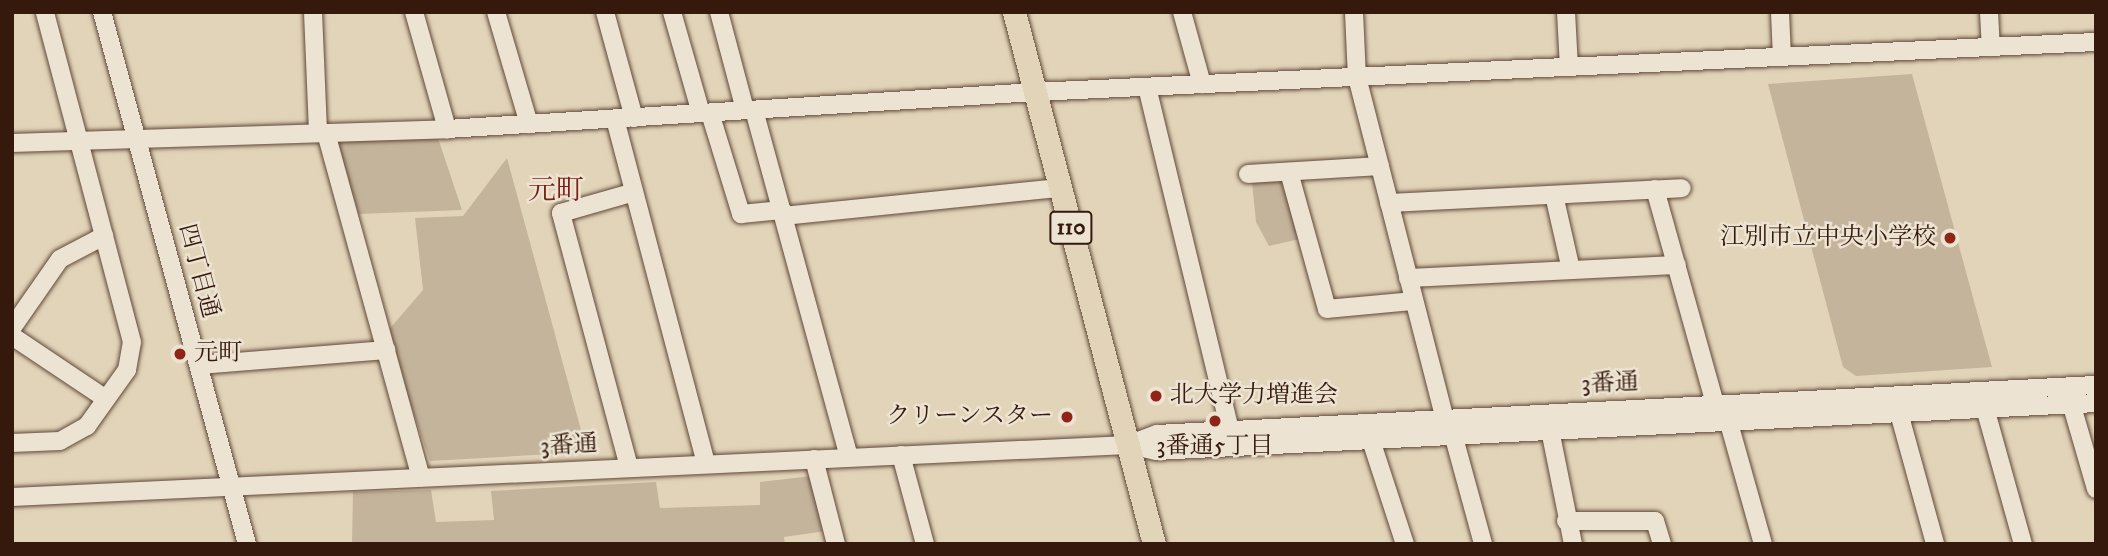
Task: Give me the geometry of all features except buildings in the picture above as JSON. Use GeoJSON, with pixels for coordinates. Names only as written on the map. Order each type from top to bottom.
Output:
{"type":"FeatureCollection","features":[{"type":"Feature","properties":{"kind":"main road","name":"110"},"geometry":{"type":"LineString","coordinates":[[1014,12],[1154,544]]}},
{"type":"Feature","properties":{"kind":"street"},"geometry":{"type":"LineString","coordinates":[[12,443],[60,440],[87,426],[127,370],[132,342],[45,12]]}},
{"type":"Feature","properties":{"kind":"street","name":"四丁目通"},"geometry":{"type":"LineString","coordinates":[[102,12],[247,544]]}},
{"type":"Feature","properties":{"kind":"street"},"geometry":{"type":"LineString","coordinates":[[313,12],[322,133],[421,477]]}},
{"type":"Feature","properties":{"kind":"street"},"geometry":{"type":"LineString","coordinates":[[414,12],[447,129]]}},
{"type":"Feature","properties":{"kind":"street"},"geometry":{"type":"LineString","coordinates":[[496,12],[529,124]]}},
{"type":"Feature","properties":{"kind":"street"},"geometry":{"type":"LineString","coordinates":[[605,12],[634,118]]}},
{"type":"Feature","properties":{"kind":"street"},"geometry":{"type":"LineString","coordinates":[[672,12],[741,214],[782,213],[1060,188]]}},
{"type":"Feature","properties":{"kind":"street"},"geometry":{"type":"LineString","coordinates":[[719,12],[782,213],[849,457]]}},
{"type":"Feature","properties":{"kind":"street"},"geometry":{"type":"LineString","coordinates":[[1182,12],[1202,84]]}},
{"type":"Feature","properties":{"kind":"street"},"geometry":{"type":"LineString","coordinates":[[1354,12],[1357,77],[1444,417]]}},
{"type":"Feature","properties":{"kind":"street"},"geometry":{"type":"LineString","coordinates":[[1566,12],[1569,67]]}},
{"type":"Feature","properties":{"kind":"street"},"geometry":{"type":"LineString","coordinates":[[1780,12],[1782,57]]}},
{"type":"Feature","properties":{"kind":"street"},"geometry":{"type":"LineString","coordinates":[[1989,12],[1991,47]]}},
{"type":"Feature","properties":{"kind":"street"},"geometry":{"type":"LineString","coordinates":[[12,143],[447,129],[1035,92],[2096,42]]}},
{"type":"Feature","properties":{"kind":"street"},"geometry":{"type":"LineString","coordinates":[[1147,87],[1230,430]]}},
{"type":"Feature","properties":{"kind":"street"},"geometry":{"type":"LineString","coordinates":[[615,119],[706,464]]}},
{"type":"Feature","properties":{"kind":"street"},"geometry":{"type":"LineString","coordinates":[[1248,174],[1380,166]]}},
{"type":"Feature","properties":{"kind":"street"},"geometry":{"type":"LineString","coordinates":[[1289,172],[1327,309],[1415,301]]}},
{"type":"Feature","properties":{"kind":"street"},"geometry":{"type":"LineString","coordinates":[[1389,203],[1682,188]]}},
{"type":"Feature","properties":{"kind":"street"},"geometry":{"type":"LineString","coordinates":[[1655,189],[1719,404],[1729,425],[1763,544]]}},
{"type":"Feature","properties":{"kind":"street"},"geometry":{"type":"LineString","coordinates":[[629,467],[561,213],[635,192]]}},
{"type":"Feature","properties":{"kind":"street"},"geometry":{"type":"LineString","coordinates":[[1553,195],[1571,270]]}},
{"type":"Feature","properties":{"kind":"street"},"geometry":{"type":"LineString","coordinates":[[12,328],[60,258],[104,236]]}},
{"type":"Feature","properties":{"kind":"street"},"geometry":{"type":"LineString","coordinates":[[1408,278],[1677,265]]}},
{"type":"Feature","properties":{"kind":"street"},"geometry":{"type":"LineString","coordinates":[[12,336],[106,399]]}},
{"type":"Feature","properties":{"kind":"street"},"geometry":{"type":"LineString","coordinates":[[198,365],[386,350]]}},
{"type":"Feature","properties":{"kind":"street","name":"3番通"},"geometry":{"type":"LineString","coordinates":[[1128,445],[1157,434],[1365,421],[2096,385]]}},
{"type":"Feature","properties":{"kind":"street"},"geometry":{"type":"LineString","coordinates":[[2066,386],[2096,489]]}},
{"type":"Feature","properties":{"kind":"street"},"geometry":{"type":"LineString","coordinates":[[1895,393],[1935,544]]}},
{"type":"Feature","properties":{"kind":"street","name":"3番通"},"geometry":{"type":"LineString","coordinates":[[12,497],[1128,445],[1156,452],[1453,434],[1549,433],[1729,425],[1898,412],[2096,404]]}},
{"type":"Feature","properties":{"kind":"street"},"geometry":{"type":"LineString","coordinates":[[1985,408],[2023,544]]}},
{"type":"Feature","properties":{"kind":"street"},"geometry":{"type":"LineString","coordinates":[[1547,412],[1566,521],[1573,544]]}},
{"type":"Feature","properties":{"kind":"street"},"geometry":{"type":"LineString","coordinates":[[1365,421],[1405,544]]}},
{"type":"Feature","properties":{"kind":"street"},"geometry":{"type":"LineString","coordinates":[[1453,434],[1483,544]]}},
{"type":"Feature","properties":{"kind":"street"},"geometry":{"type":"LineString","coordinates":[[901,455],[925,544]]}},
{"type":"Feature","properties":{"kind":"street"},"geometry":{"type":"LineString","coordinates":[[814,459],[836,544]]}},
{"type":"Feature","properties":{"kind":"street"},"geometry":{"type":"LineString","coordinates":[[1566,521],[1655,521],[1662,544]]}},
{"type":"Feature","properties":{"kind":"shaded area"},"geometry":{"type":"Polygon","coordinates":[[[1912,74],[1992,367],[1856,376],[1843,367],[1768,84],[1912,74]]]}},
{"type":"Feature","properties":{"kind":"shaded area"},"geometry":{"type":"Polygon","coordinates":[[[438,138],[462,210],[359,214],[336,145],[343,139],[438,138]]]}},
{"type":"Feature","properties":{"kind":"shaded area"},"geometry":{"type":"Polygon","coordinates":[[[507,158],[587,452],[430,461],[386,333],[423,290],[415,218],[463,216],[507,158]]]}},
{"type":"Feature","properties":{"kind":"shaded area"},"geometry":{"type":"Polygon","coordinates":[[[1283,180],[1300,239],[1269,246],[1256,222],[1252,182],[1283,180]]]}},
{"type":"Feature","properties":{"kind":"shaded area"},"geometry":{"type":"Polygon","coordinates":[[[812,476],[826,531],[784,537],[785,544],[352,544],[353,492],[431,490],[436,522],[494,520],[491,491],[656,482],[660,508],[760,505],[760,482],[812,476]]]}},
{"type":"Feature","properties":{"kind":"place","name":"江別市立中央小学校"},"geometry":{"type":"Point","coordinates":[1950,238]}},
{"type":"Feature","properties":{"kind":"place","name":"元町"},"geometry":{"type":"Point","coordinates":[180,354]}},
{"type":"Feature","properties":{"kind":"place","name":"北大学力増進会"},"geometry":{"type":"Point","coordinates":[1156,396]}},
{"type":"Feature","properties":{"kind":"place","name":"クリーンスター"},"geometry":{"type":"Point","coordinates":[1067,417]}},
{"type":"Feature","properties":{"kind":"place","name":"3番通5丁目"},"geometry":{"type":"Point","coordinates":[1215,421]}},
{"type":"Feature","properties":{"kind":"district","name":"元町"},"geometry":{"type":"Point","coordinates":[556,191]}}]}
